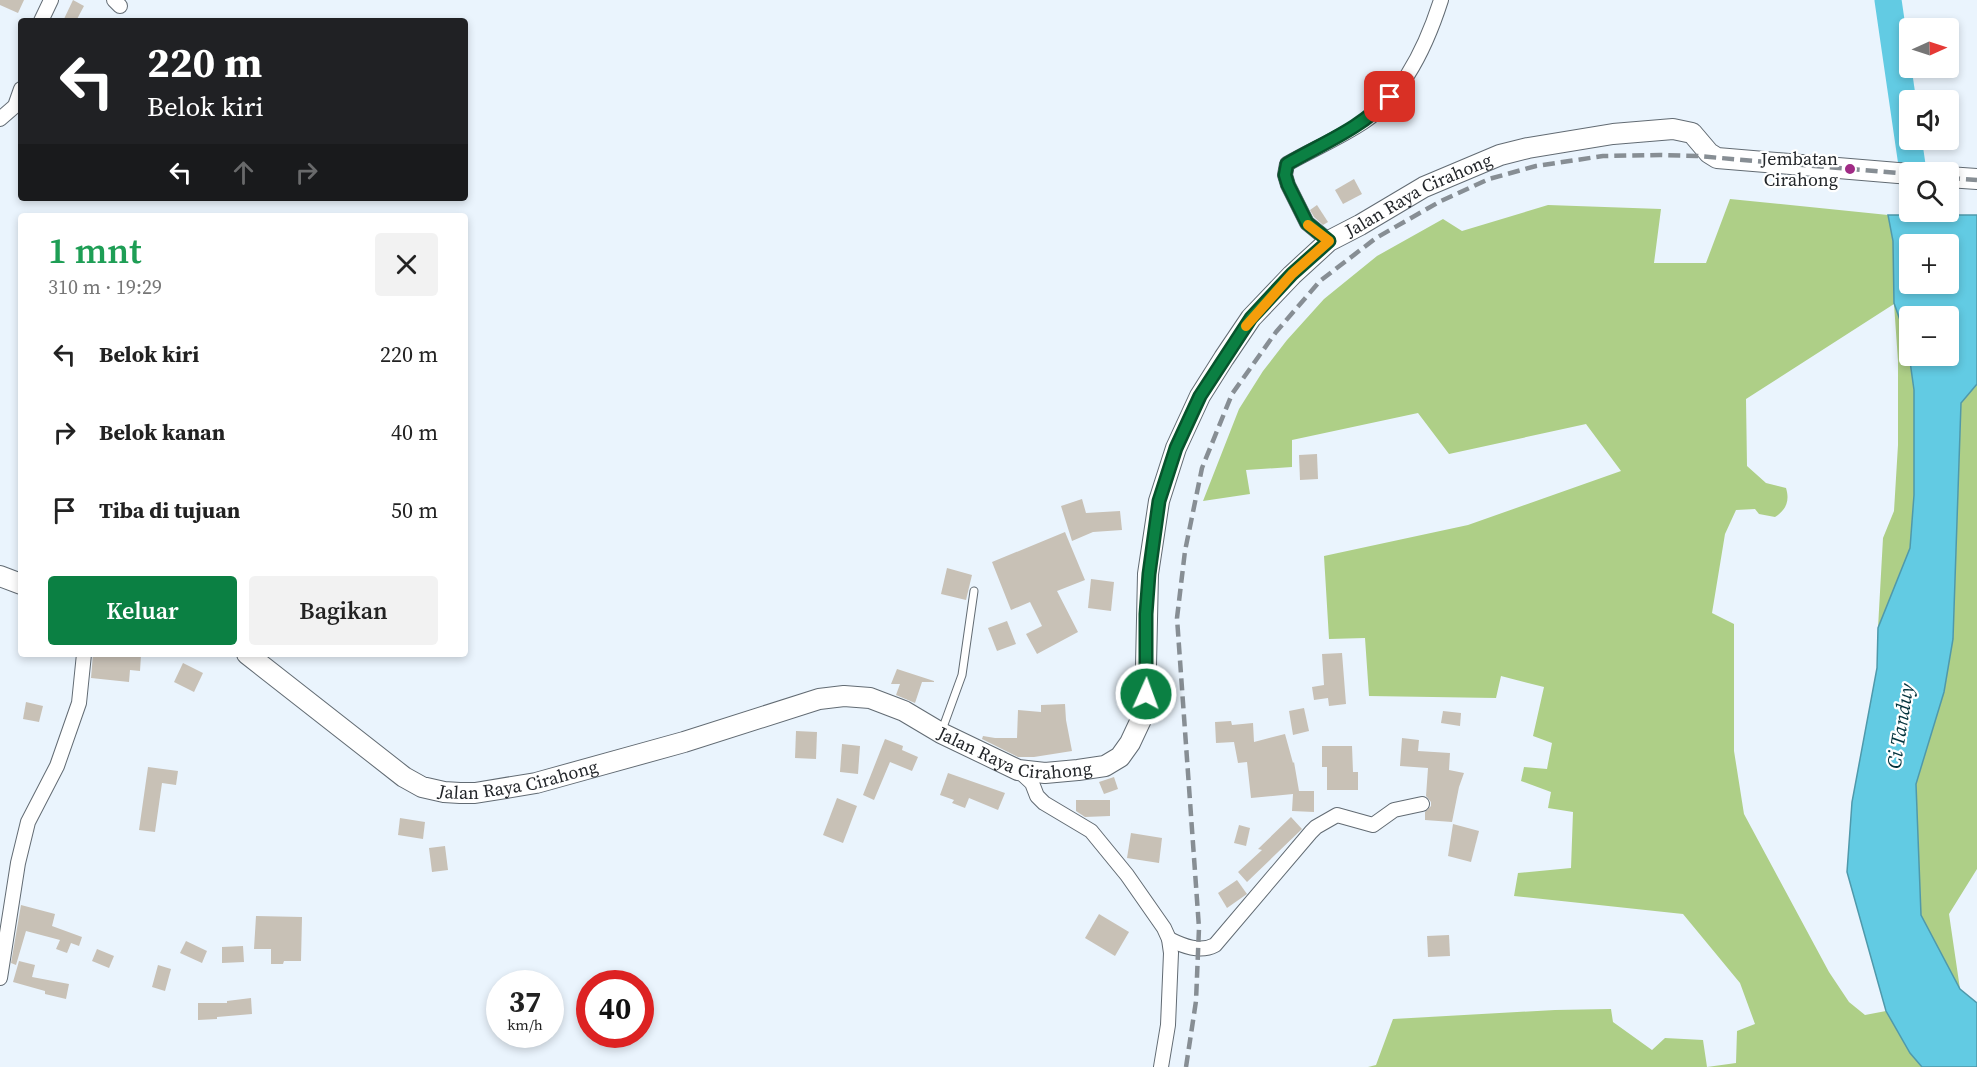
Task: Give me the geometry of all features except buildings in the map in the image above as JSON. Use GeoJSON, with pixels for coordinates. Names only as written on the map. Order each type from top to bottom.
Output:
{"type":"FeatureCollection","features":[{"type":"Feature","properties":{"kind":"street"},"geometry":{"type":"LineString","coordinates":[[42,18],[51,0]]}},
{"type":"Feature","properties":{"kind":"street"},"geometry":{"type":"LineString","coordinates":[[1329,241],[1307,223],[1288,185],[1285,175],[1287,164],[1342,135],[1379,109],[1400,85],[1422,47],[1441,0]]}},
{"type":"Feature","properties":{"kind":"street"},"geometry":{"type":"LineString","coordinates":[[0,119],[15,106],[18,98]]}},
{"type":"Feature","properties":{"kind":"street","name":"Jalan Raya Cirahong"},"geometry":{"type":"LineString","coordinates":[[252,657],[404,777],[422,787],[444,792],[475,793],[536,783],[684,742],[819,699],[844,696],[870,698],[904,711],[941,733],[1018,770],[1045,773],[1106,766],[1120,757],[1145,711],[1149,574],[1159,501],[1176,448],[1200,396],[1251,318],[1292,274],[1329,241],[1424,187],[1500,155],[1613,134],[1672,129],[1692,134],[1709,153],[1717,158],[1899,173]]}},
{"type":"Feature","properties":{"kind":"street"},"geometry":{"type":"LineString","coordinates":[[1959,178],[1977,179]]}},
{"type":"Feature","properties":{"kind":"street"},"geometry":{"type":"LineString","coordinates":[[0,576],[18,583]]}},
{"type":"Feature","properties":{"kind":"street"},"geometry":{"type":"LineString","coordinates":[[0,978],[18,863],[28,822],[57,766],[79,703],[84,657]]}},
{"type":"Feature","properties":{"kind":"street"},"geometry":{"type":"LineString","coordinates":[[1018,770],[1032,783],[1037,796],[1044,803],[1091,831],[1127,874],[1164,928],[1169,939],[1171,953],[1169,1012],[1161,1067]]}},
{"type":"Feature","properties":{"kind":"street"},"geometry":{"type":"LineString","coordinates":[[1169,939],[1192,948],[1210,948],[1215,945],[1311,832],[1323,822],[1337,815],[1373,825],[1394,810],[1422,804]]}},
{"type":"Feature","properties":{"kind":"lane"},"geometry":{"type":"LineString","coordinates":[[941,733],[962,675],[974,591]]}},
{"type":"Feature","properties":{"kind":"green space"},"geometry":{"type":"Polygon","coordinates":[[[1730,199],[1888,215],[1893,241],[1894,303],[1899,317],[1899,366],[1911,366],[1914,390],[1914,495],[1910,548],[1878,628],[1883,538],[1894,511],[1898,445],[1898,361],[1894,304],[1746,399],[1747,466],[1766,483],[1786,488],[1787,501],[1782,511],[1775,517],[1759,514],[1755,509],[1736,510],[1725,534],[1712,613],[1734,624],[1734,751],[1744,814],[1829,972],[1849,1002],[1865,1015],[1886,1011],[1910,1053],[1922,1067],[1707,1067],[1736,1063],[1737,1031],[1755,1024],[1740,983],[1683,914],[1514,896],[1518,873],[1571,868],[1573,812],[1548,808],[1551,792],[1521,781],[1524,767],[1547,769],[1552,743],[1533,736],[1544,687],[1501,676],[1496,698],[1369,696],[1365,638],[1329,639],[1324,556],[1468,525],[1621,471],[1586,424],[1449,454],[1418,413],[1292,440],[1292,467],[1246,470],[1250,494],[1203,501],[1239,409],[1263,371],[1324,299],[1377,256],[1443,219],[1462,231],[1548,205],[1661,209],[1654,263],[1706,263],[1730,199]]]}},
{"type":"Feature","properties":{"kind":"green space"},"geometry":{"type":"Polygon","coordinates":[[[1977,384],[1977,869],[1949,914],[1960,989],[1921,915],[1916,784],[1944,692],[1953,639],[1961,403],[1977,384]]]}},
{"type":"Feature","properties":{"kind":"green space"},"geometry":{"type":"Polygon","coordinates":[[[1611,1009],[1613,1022],[1652,1050],[1665,1038],[1703,1040],[1707,1067],[1368,1067],[1376,1065],[1393,1019],[1611,1009]]]}},
{"type":"Feature","properties":{"kind":"water"},"geometry":{"type":"Polygon","coordinates":[[[1888,215],[1899,215],[1899,222],[1959,222],[1959,215],[1977,215],[1977,384],[1961,403],[1953,639],[1944,692],[1916,784],[1921,915],[1960,989],[1977,1003],[1977,1067],[1922,1067],[1910,1053],[1886,1011],[1847,872],[1852,802],[1877,668],[1878,628],[1910,548],[1914,495],[1914,390],[1911,366],[1959,366],[1959,306],[1899,306],[1899,317],[1894,303],[1893,241],[1888,215]]]}},
{"type":"Feature","properties":{"kind":"waterway","name":"Ci Tanduy"},"geometry":{"type":"LineString","coordinates":[[1888,0],[1912,162]]}},
{"type":"Feature","properties":{"kind":"waterway","name":"Ci Tanduy"},"geometry":{"type":"LineString","coordinates":[[1921,222],[1923,234]]}},
{"type":"Feature","properties":{"kind":"railway"},"geometry":{"type":"LineString","coordinates":[[1186,1067],[1196,1001],[1199,928],[1177,618],[1185,551],[1202,468],[1232,394],[1276,332],[1320,281],[1376,238],[1439,202],[1489,179],[1536,166],[1603,156],[1660,155],[1899,173]]}},
{"type":"Feature","properties":{"kind":"railway"},"geometry":{"type":"LineString","coordinates":[[1959,179],[1977,180]]}},
{"type":"Feature","properties":{"kind":"slow traffic"},"geometry":{"type":"LineString","coordinates":[[1246,326],[1292,274],[1329,241],[1308,225]]}},
{"type":"Feature","properties":{"kind":"place","name":"Jembatan Cirahong"},"geometry":{"type":"Point","coordinates":[1850,169]}},
{"type":"Feature","properties":{"kind":"route"},"geometry":{"type":"LineString","coordinates":[[1146,694],[1146,614],[1149,574],[1159,501],[1176,448],[1200,396],[1251,318],[1292,274],[1329,241],[1307,223],[1288,185],[1285,175],[1287,164],[1366,120],[1390,97]]}}]}
